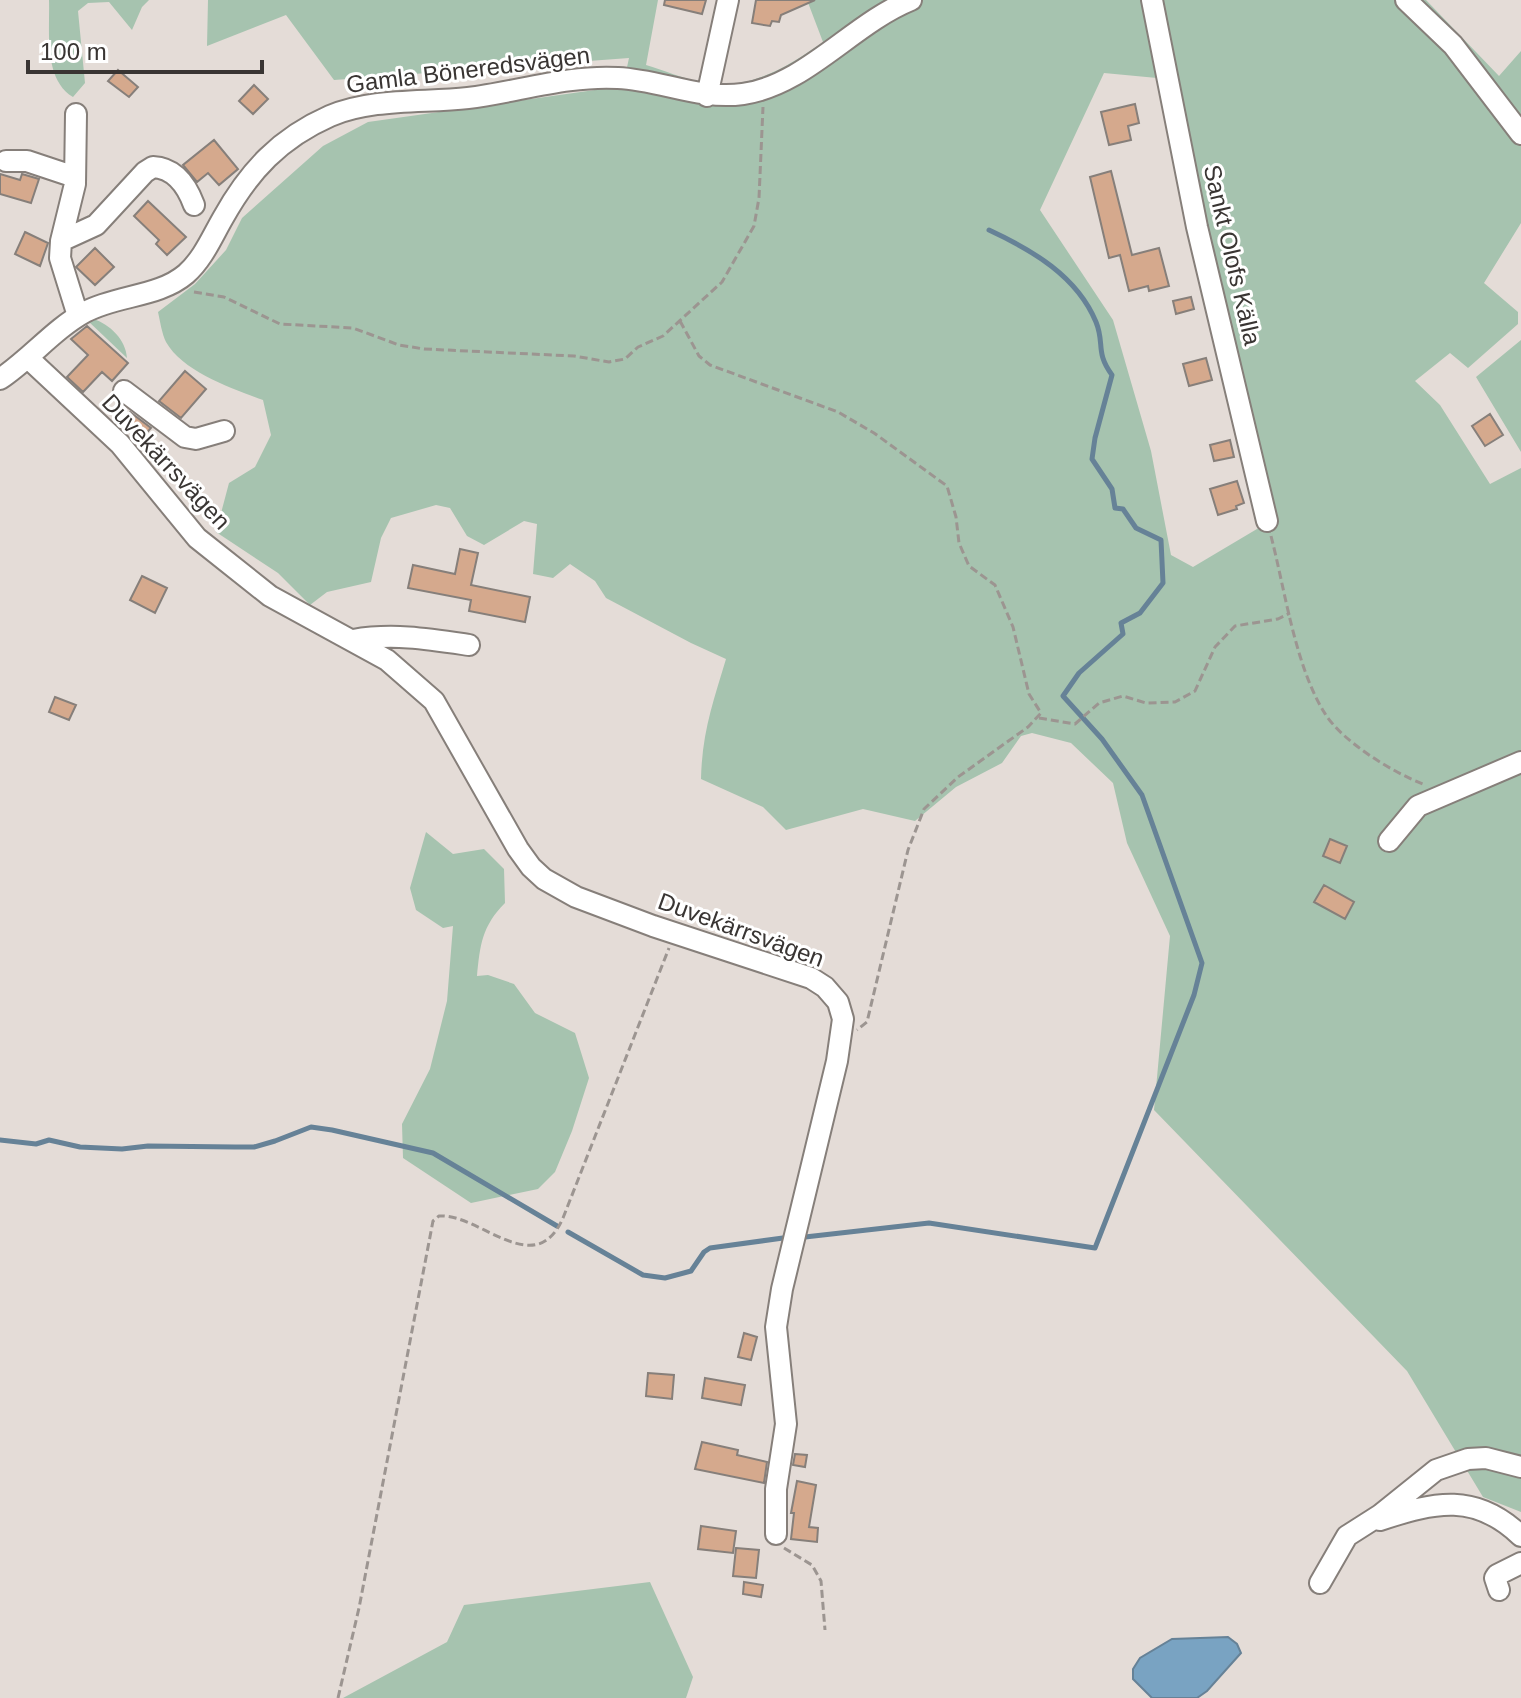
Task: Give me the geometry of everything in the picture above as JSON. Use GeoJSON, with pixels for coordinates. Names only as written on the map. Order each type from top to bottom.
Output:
{"type":"FeatureCollection","features":[{"type":"Feature","properties":{"kind":"street"},"geometry":{"type":"LineString","coordinates":[[707,96],[728,0]]}},
{"type":"Feature","properties":{"kind":"street","name":"Gamla Böneredsvägen"},"geometry":{"type":"LineString","coordinates":[[0,379],[78,316],[109,302],[156,290],[178,280],[198,261],[251,172],[288,140],[337,113],[373,106],[486,96],[591,79],[631,79],[707,96],[743,94],[762,90],[791,77],[877,16],[911,0]]}},
{"type":"Feature","properties":{"kind":"street","name":"Sankt Olofs Källa"},"geometry":{"type":"LineString","coordinates":[[1152,0],[1197,227],[1267,521]]}},
{"type":"Feature","properties":{"kind":"street"},"geometry":{"type":"LineString","coordinates":[[1406,0],[1453,45],[1521,134]]}},
{"type":"Feature","properties":{"kind":"street"},"geometry":{"type":"LineString","coordinates":[[76,114],[75,177],[60,258],[78,316]]}},
{"type":"Feature","properties":{"kind":"street"},"geometry":{"type":"LineString","coordinates":[[6,161],[27,161],[75,177]]}},
{"type":"Feature","properties":{"kind":"street"},"geometry":{"type":"LineString","coordinates":[[61,241],[96,225],[153,167],[167,170],[188,188],[194,205]]}},
{"type":"Feature","properties":{"kind":"street","name":"Duvekärrsvägen"},"geometry":{"type":"LineString","coordinates":[[28,358],[120,444],[197,538],[270,596],[387,660],[434,701],[531,867],[557,888],[576,897],[811,978],[825,987],[838,1002],[842,1026]]}},
{"type":"Feature","properties":{"kind":"street"},"geometry":{"type":"LineString","coordinates":[[124,391],[185,437],[196,439],[224,431]]}},
{"type":"Feature","properties":{"kind":"street"},"geometry":{"type":"LineString","coordinates":[[353,640],[379,636],[412,637],[469,645]]}},
{"type":"Feature","properties":{"kind":"street"},"geometry":{"type":"LineString","coordinates":[[1389,841],[1418,806],[1521,762]]}},
{"type":"Feature","properties":{"kind":"street"},"geometry":{"type":"LineString","coordinates":[[776,1534],[776,1489],[786,1424],[776,1327],[782,1289],[837,1061],[842,1026]]}},
{"type":"Feature","properties":{"kind":"street"},"geometry":{"type":"LineString","coordinates":[[1320,1583],[1341,1543],[1436,1470],[1449,1464],[1486,1458],[1521,1467]]}},
{"type":"Feature","properties":{"kind":"street"},"geometry":{"type":"LineString","coordinates":[[1362,1526],[1419,1508],[1443,1503],[1462,1504],[1495,1515],[1521,1536]]}},
{"type":"Feature","properties":{"kind":"street"},"geometry":{"type":"LineString","coordinates":[[1499,1590],[1495,1581],[1497,1575],[1521,1563]]}},
{"type":"Feature","properties":{"kind":"path"},"geometry":{"type":"LineString","coordinates":[[178,280],[189,290],[224,297],[280,324],[353,328],[399,345],[424,349],[574,356],[609,362],[625,359],[638,347],[663,336],[722,282],[754,226],[759,198],[762,90]]}},
{"type":"Feature","properties":{"kind":"path"},"geometry":{"type":"LineString","coordinates":[[680,321],[699,356],[710,365],[838,412],[874,433],[947,486],[956,517],[959,543],[969,566],[995,585],[1013,627],[1029,694],[1041,713],[1039,718],[958,777],[924,809],[908,850],[867,1022],[861,1029],[842,1026]]}},
{"type":"Feature","properties":{"kind":"path"},"geometry":{"type":"LineString","coordinates":[[1267,521],[1304,672],[1324,713],[1338,730],[1377,760],[1449,794]]}},
{"type":"Feature","properties":{"kind":"path"},"geometry":{"type":"LineString","coordinates":[[1039,718],[1075,724],[1099,703],[1123,696],[1146,703],[1175,702],[1195,691],[1215,647],[1235,626],[1278,619],[1290,613]]}},
{"type":"Feature","properties":{"kind":"path"},"geometry":{"type":"LineString","coordinates":[[338,1698],[359,1608],[433,1221],[439,1216],[450,1215],[491,1236],[531,1245],[543,1244],[552,1238],[563,1218],[674,933]]}},
{"type":"Feature","properties":{"kind":"path"},"geometry":{"type":"LineString","coordinates":[[776,1534],[784,1547],[812,1565],[821,1581],[825,1630]]}},
{"type":"Feature","properties":{"kind":"green space"},"geometry":{"type":"Polygon","coordinates":[[[49,0],[149,0],[142,7],[132,30],[109,2],[88,3],[78,11],[85,83],[73,97],[63,89],[52,67],[49,0]]]}},
{"type":"Feature","properties":{"kind":"green space"},"geometry":{"type":"Polygon","coordinates":[[[208,0],[658,0],[646,65],[700,82],[734,84],[780,69],[823,42],[807,0],[1426,0],[1499,76],[1521,51],[1521,223],[1484,283],[1518,312],[1518,324],[1468,368],[1450,353],[1415,381],[1440,405],[1490,484],[1521,468],[1521,1512],[1483,1497],[1407,1371],[1154,1110],[1170,936],[1127,843],[1113,783],[1071,743],[1032,733],[1021,736],[1002,763],[956,787],[915,821],[863,809],[786,830],[763,807],[701,779],[706,732],[726,659],[606,598],[595,581],[570,564],[553,578],[533,574],[537,524],[524,521],[484,545],[467,536],[450,508],[436,505],[391,518],[381,538],[371,582],[327,592],[310,605],[278,573],[216,532],[229,483],[255,467],[271,435],[263,400],[210,378],[184,362],[166,342],[158,312],[195,284],[226,250],[242,218],[323,146],[368,122],[623,86],[629,58],[334,80],[286,15],[207,46],[208,0]],[[1104,73],[1040,210],[1113,320],[1151,451],[1171,555],[1193,567],[1262,526],[1157,78],[1104,73]]]}},
{"type":"Feature","properties":{"kind":"green space"},"geometry":{"type":"Polygon","coordinates":[[[93,319],[116,334],[124,345],[127,358],[88,321],[93,319]]]}},
{"type":"Feature","properties":{"kind":"green space"},"geometry":{"type":"Polygon","coordinates":[[[1521,340],[1521,452],[1476,377],[1521,340]]]}},
{"type":"Feature","properties":{"kind":"green space"},"geometry":{"type":"Polygon","coordinates":[[[426,832],[453,854],[484,849],[504,869],[505,903],[491,920],[484,936],[477,976],[488,975],[514,984],[535,1013],[575,1033],[589,1078],[555,1172],[538,1189],[471,1203],[403,1158],[402,1124],[430,1069],[447,1001],[453,926],[443,928],[416,910],[410,888],[426,832]]]}},
{"type":"Feature","properties":{"kind":"green space"},"geometry":{"type":"Polygon","coordinates":[[[650,1582],[693,1677],[686,1698],[343,1698],[447,1642],[464,1605],[650,1582]]]}},
{"type":"Feature","properties":{"kind":"water"},"geometry":{"type":"Polygon","coordinates":[[[1228,1637],[1237,1644],[1241,1653],[1197,1698],[1152,1698],[1133,1679],[1133,1669],[1140,1658],[1172,1639],[1228,1637]]]}},
{"type":"Feature","properties":{"kind":"building"},"geometry":{"type":"Polygon","coordinates":[[[665,0],[706,0],[702,14],[664,5],[665,0]]]}},
{"type":"Feature","properties":{"kind":"building"},"geometry":{"type":"Polygon","coordinates":[[[756,0],[815,0],[781,15],[779,22],[772,21],[770,26],[752,23],[756,0]]]}},
{"type":"Feature","properties":{"kind":"building"},"geometry":{"type":"Polygon","coordinates":[[[118,70],[138,87],[129,97],[108,81],[118,70]]]}},
{"type":"Feature","properties":{"kind":"building"},"geometry":{"type":"Polygon","coordinates":[[[254,85],[268,99],[253,114],[239,101],[254,85]]]}},
{"type":"Feature","properties":{"kind":"building"},"geometry":{"type":"Polygon","coordinates":[[[1135,104],[1139,123],[1128,126],[1131,140],[1109,145],[1101,112],[1135,104]]]}},
{"type":"Feature","properties":{"kind":"building"},"geometry":{"type":"Polygon","coordinates":[[[214,140],[238,169],[219,185],[208,173],[197,182],[183,165],[214,140]]]}},
{"type":"Feature","properties":{"kind":"building"},"geometry":{"type":"Polygon","coordinates":[[[1111,171],[1132,255],[1159,248],[1169,286],[1149,291],[1148,286],[1129,291],[1120,255],[1109,258],[1090,177],[1111,171]]]}},
{"type":"Feature","properties":{"kind":"building"},"geometry":{"type":"Polygon","coordinates":[[[0,174],[20,180],[22,174],[39,179],[31,203],[0,194],[0,174]]]}},
{"type":"Feature","properties":{"kind":"building"},"geometry":{"type":"Polygon","coordinates":[[[148,201],[186,237],[167,255],[156,244],[159,240],[134,216],[148,201]]]}},
{"type":"Feature","properties":{"kind":"building"},"geometry":{"type":"Polygon","coordinates":[[[25,232],[48,243],[40,266],[15,254],[25,232]]]}},
{"type":"Feature","properties":{"kind":"building"},"geometry":{"type":"Polygon","coordinates":[[[95,248],[114,267],[95,285],[76,267],[95,248]]]}},
{"type":"Feature","properties":{"kind":"building"},"geometry":{"type":"Polygon","coordinates":[[[1191,297],[1194,309],[1176,314],[1173,301],[1191,297]]]}},
{"type":"Feature","properties":{"kind":"building"},"geometry":{"type":"Polygon","coordinates":[[[87,326],[128,363],[112,381],[102,372],[83,392],[67,377],[88,355],[71,339],[87,326]]]}},
{"type":"Feature","properties":{"kind":"building"},"geometry":{"type":"Polygon","coordinates":[[[1206,358],[1212,380],[1189,386],[1183,364],[1206,358]]]}},
{"type":"Feature","properties":{"kind":"building"},"geometry":{"type":"Polygon","coordinates":[[[185,371],[206,389],[181,418],[159,401],[185,371]]]}},
{"type":"Feature","properties":{"kind":"building"},"geometry":{"type":"Polygon","coordinates":[[[130,412],[151,428],[144,436],[123,420],[130,412]]]}},
{"type":"Feature","properties":{"kind":"building"},"geometry":{"type":"Polygon","coordinates":[[[1490,414],[1503,435],[1485,446],[1472,426],[1490,414]]]}},
{"type":"Feature","properties":{"kind":"building"},"geometry":{"type":"Polygon","coordinates":[[[1230,440],[1234,457],[1214,461],[1210,445],[1230,440]]]}},
{"type":"Feature","properties":{"kind":"building"},"geometry":{"type":"Polygon","coordinates":[[[1237,481],[1244,503],[1236,506],[1237,509],[1218,515],[1210,489],[1237,481]]]}},
{"type":"Feature","properties":{"kind":"building"},"geometry":{"type":"Polygon","coordinates":[[[460,549],[478,553],[471,585],[530,597],[525,622],[469,611],[471,600],[408,588],[413,565],[455,574],[460,549]]]}},
{"type":"Feature","properties":{"kind":"building"},"geometry":{"type":"Polygon","coordinates":[[[142,576],[167,588],[155,613],[130,600],[142,576]]]}},
{"type":"Feature","properties":{"kind":"building"},"geometry":{"type":"Polygon","coordinates":[[[55,697],[76,705],[69,720],[49,712],[55,697]]]}},
{"type":"Feature","properties":{"kind":"building"},"geometry":{"type":"Polygon","coordinates":[[[1330,839],[1347,846],[1340,863],[1323,856],[1330,839]]]}},
{"type":"Feature","properties":{"kind":"building"},"geometry":{"type":"Polygon","coordinates":[[[1324,885],[1354,902],[1345,919],[1314,902],[1324,885]]]}},
{"type":"Feature","properties":{"kind":"building"},"geometry":{"type":"Polygon","coordinates":[[[744,1333],[757,1337],[751,1360],[738,1357],[744,1333]]]}},
{"type":"Feature","properties":{"kind":"building"},"geometry":{"type":"Polygon","coordinates":[[[648,1373],[674,1375],[672,1399],[646,1396],[648,1373]]]}},
{"type":"Feature","properties":{"kind":"building"},"geometry":{"type":"Polygon","coordinates":[[[705,1378],[745,1385],[741,1405],[702,1398],[705,1378]]]}},
{"type":"Feature","properties":{"kind":"building"},"geometry":{"type":"Polygon","coordinates":[[[702,1442],[738,1450],[737,1455],[767,1462],[764,1483],[695,1469],[702,1442]]]}},
{"type":"Feature","properties":{"kind":"building"},"geometry":{"type":"Polygon","coordinates":[[[795,1454],[807,1455],[805,1467],[793,1465],[795,1454]]]}},
{"type":"Feature","properties":{"kind":"building"},"geometry":{"type":"Polygon","coordinates":[[[797,1481],[816,1485],[809,1527],[818,1528],[817,1542],[791,1539],[794,1513],[791,1513],[797,1481]]]}},
{"type":"Feature","properties":{"kind":"building"},"geometry":{"type":"Polygon","coordinates":[[[701,1526],[736,1531],[733,1553],[698,1549],[701,1526]]]}},
{"type":"Feature","properties":{"kind":"building"},"geometry":{"type":"Polygon","coordinates":[[[736,1548],[759,1550],[756,1578],[733,1576],[736,1548]]]}},
{"type":"Feature","properties":{"kind":"building"},"geometry":{"type":"Polygon","coordinates":[[[744,1582],[763,1585],[761,1597],[743,1594],[744,1582]]]}},
{"type":"Feature","properties":{"kind":"waterway"},"geometry":{"type":"LineString","coordinates":[[805,1237],[929,1223],[1095,1248],[1194,995],[1202,963],[1142,795],[1102,739],[1063,696],[1079,673],[1123,634],[1121,623],[1140,613],[1163,583],[1161,540],[1136,528],[1123,509],[1115,508],[1112,489],[1092,459],[1112,375],[1104,360],[1099,330],[1088,306],[1052,266],[989,230]]}},
{"type":"Feature","properties":{"kind":"waterway"},"geometry":{"type":"LineString","coordinates":[[0,1140],[36,1144],[49,1140],[80,1147],[122,1149],[148,1146],[254,1147],[311,1127],[332,1130],[433,1153],[557,1226]]}},
{"type":"Feature","properties":{"kind":"waterway"},"geometry":{"type":"LineString","coordinates":[[568,1232],[643,1275],[665,1278],[691,1271],[710,1248],[783,1238]]}}]}
